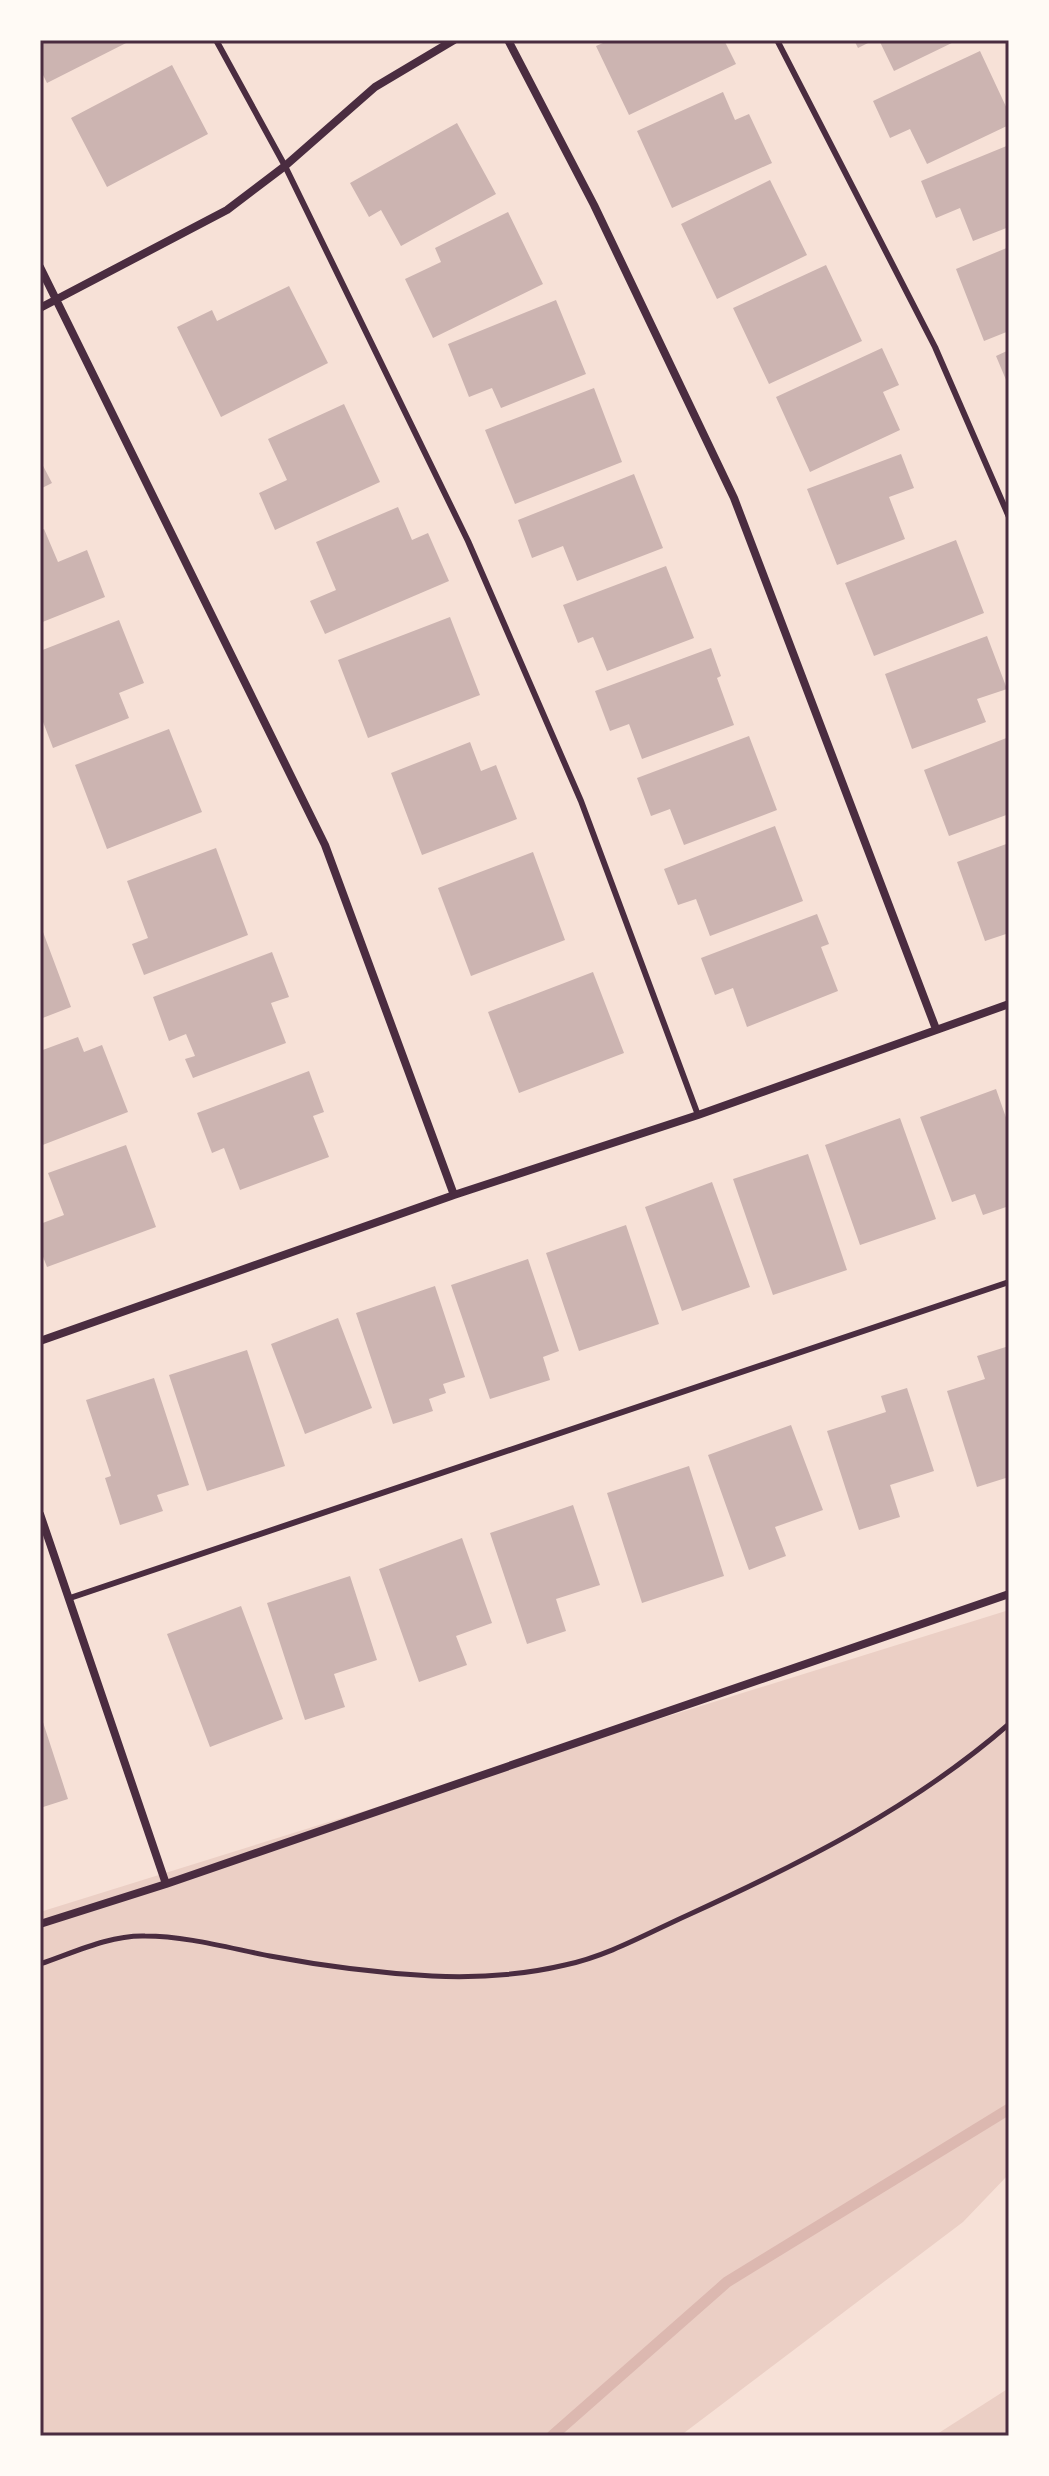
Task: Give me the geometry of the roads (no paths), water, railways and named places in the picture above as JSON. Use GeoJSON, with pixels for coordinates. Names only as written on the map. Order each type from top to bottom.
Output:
{"type":"FeatureCollection","features":[{"type":"Feature","properties":{"kind":"street"},"geometry":{"type":"LineString","coordinates":[[40,308],[227,210],[285,166],[375,87],[454,40]]}},
{"type":"Feature","properties":{"kind":"street"},"geometry":{"type":"LineString","coordinates":[[508,40],[594,205],[734,498],[936,1029]]}},
{"type":"Feature","properties":{"kind":"street"},"geometry":{"type":"LineString","coordinates":[[40,267],[325,845],[454,1195]]}},
{"type":"Feature","properties":{"kind":"street"},"geometry":{"type":"LineString","coordinates":[[40,1341],[454,1195],[698,1115],[1009,1004]]}},
{"type":"Feature","properties":{"kind":"street"},"geometry":{"type":"LineString","coordinates":[[40,1514],[166,1884]]}},
{"type":"Feature","properties":{"kind":"street"},"geometry":{"type":"LineString","coordinates":[[40,1924],[166,1884],[1009,1594]]}},
{"type":"Feature","properties":{"kind":"lane"},"geometry":{"type":"LineString","coordinates":[[216,40],[285,166],[468,541],[581,801],[698,1115]]}},
{"type":"Feature","properties":{"kind":"lane"},"geometry":{"type":"LineString","coordinates":[[777,40],[935,347],[1009,517]]}},
{"type":"Feature","properties":{"kind":"lane"},"geometry":{"type":"LineString","coordinates":[[70,1598],[1009,1282]]}},
{"type":"Feature","properties":{"kind":"waterway"},"geometry":{"type":"LineString","coordinates":[[552,2436],[727,2282],[1009,2109]]}}]}
